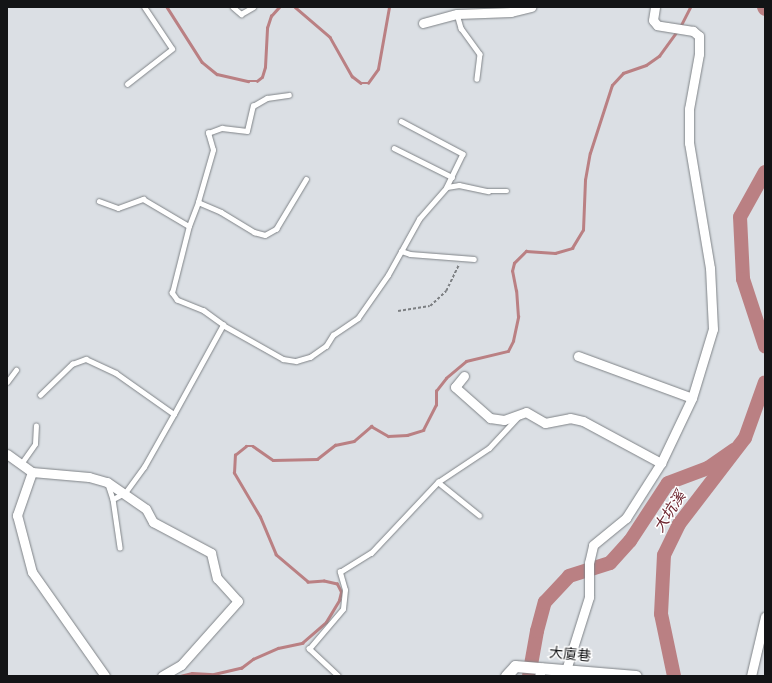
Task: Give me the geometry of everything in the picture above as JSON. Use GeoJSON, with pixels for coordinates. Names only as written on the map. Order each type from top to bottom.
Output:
{"type":"FeatureCollection","features":[{"type":"Feature","properties":{"kind":"street"},"geometry":{"type":"LineString","coordinates":[[423,23],[457,14],[511,12],[531,7]]}},
{"type":"Feature","properties":{"kind":"street"},"geometry":{"type":"LineString","coordinates":[[566,670],[589,597],[591,579],[589,563],[593,545],[626,518],[661,463],[692,398],[713,330],[710,268],[689,143],[689,108],[699,54],[699,36],[693,31],[657,25],[653,20],[655,7]]}},
{"type":"Feature","properties":{"kind":"street"},"geometry":{"type":"LineString","coordinates":[[578,356],[692,398]]}},
{"type":"Feature","properties":{"kind":"street"},"geometry":{"type":"LineString","coordinates":[[464,376],[455,387],[490,418],[504,420],[517,417],[526,412],[545,423],[570,418],[583,421],[661,463]]}},
{"type":"Feature","properties":{"kind":"street"},"geometry":{"type":"LineString","coordinates":[[7,454],[32,472],[89,477],[107,482],[125,493],[146,509],[153,522],[211,553],[217,578],[238,601],[181,665],[162,676]]}},
{"type":"Feature","properties":{"kind":"street"},"geometry":{"type":"LineString","coordinates":[[32,472],[17,515],[32,572],[105,676]]}},
{"type":"Feature","properties":{"kind":"street"},"geometry":{"type":"LineString","coordinates":[[752,676],[765,617]]}},
{"type":"Feature","properties":{"kind":"street","name":"大廈巷"},"geometry":{"type":"LineString","coordinates":[[506,676],[515,666],[541,671],[566,670],[636,676]]}},
{"type":"Feature","properties":{"kind":"lane"},"geometry":{"type":"LineString","coordinates":[[127,84],[172,49],[144,7]]}},
{"type":"Feature","properties":{"kind":"lane"},"geometry":{"type":"LineString","coordinates":[[233,7],[241,14],[253,7]]}},
{"type":"Feature","properties":{"kind":"lane"},"geometry":{"type":"LineString","coordinates":[[457,14],[461,28],[480,54],[477,79]]}},
{"type":"Feature","properties":{"kind":"lane"},"geometry":{"type":"LineString","coordinates":[[289,95],[267,98],[253,106],[247,131],[222,128],[208,133],[213,150],[198,202],[189,226],[172,293],[177,300],[204,311],[223,325],[282,359],[296,361],[310,357],[326,346],[333,335],[358,318],[388,275],[420,218],[447,188],[463,154],[401,121]]}},
{"type":"Feature","properties":{"kind":"lane"},"geometry":{"type":"LineString","coordinates":[[394,148],[452,177]]}},
{"type":"Feature","properties":{"kind":"lane"},"geometry":{"type":"LineString","coordinates":[[198,202],[254,232],[265,235],[276,229],[306,179]]}},
{"type":"Feature","properties":{"kind":"lane"},"geometry":{"type":"LineString","coordinates":[[447,188],[459,185],[488,191],[507,191]]}},
{"type":"Feature","properties":{"kind":"lane"},"geometry":{"type":"LineString","coordinates":[[99,201],[118,208],[143,199],[189,226]]}},
{"type":"Feature","properties":{"kind":"lane"},"geometry":{"type":"LineString","coordinates":[[401,251],[410,254],[474,259]]}},
{"type":"Feature","properties":{"kind":"lane"},"geometry":{"type":"LineString","coordinates":[[113,499],[125,493],[144,467],[223,325]]}},
{"type":"Feature","properties":{"kind":"lane"},"geometry":{"type":"LineString","coordinates":[[40,395],[72,364],[86,359],[116,373],[174,414]]}},
{"type":"Feature","properties":{"kind":"lane"},"geometry":{"type":"LineString","coordinates":[[7,382],[16,370]]}},
{"type":"Feature","properties":{"kind":"lane"},"geometry":{"type":"LineString","coordinates":[[338,676],[309,649],[343,609],[345,590],[340,572],[371,554],[438,482],[489,448],[517,417]]}},
{"type":"Feature","properties":{"kind":"lane"},"geometry":{"type":"LineString","coordinates":[[21,464],[35,444],[36,426]]}},
{"type":"Feature","properties":{"kind":"lane"},"geometry":{"type":"LineString","coordinates":[[107,482],[113,499],[120,547]]}},
{"type":"Feature","properties":{"kind":"lane"},"geometry":{"type":"LineString","coordinates":[[438,482],[479,515]]}},
{"type":"Feature","properties":{"kind":"path"},"geometry":{"type":"LineString","coordinates":[[398,311],[430,306],[446,291],[458,267],[460,258]]}},
{"type":"Feature","properties":{"kind":"waterway"},"geometry":{"type":"LineString","coordinates":[[167,7],[202,62],[217,74],[248,81],[257,81],[262,77],[265,67],[267,28],[271,16],[279,7]]}},
{"type":"Feature","properties":{"kind":"waterway"},"geometry":{"type":"LineString","coordinates":[[295,7],[330,37],[352,76],[361,83],[368,83],[378,69],[389,7]]}},
{"type":"Feature","properties":{"kind":"waterway"},"geometry":{"type":"LineString","coordinates":[[680,27],[690,7]]}},
{"type":"Feature","properties":{"kind":"waterway"},"geometry":{"type":"LineString","coordinates":[[180,676],[192,673],[214,674],[241,668],[253,659],[278,648],[302,643],[326,622],[339,600],[341,592],[337,584],[324,581],[308,582],[276,555],[260,517],[234,473],[235,455],[246,446],[253,446],[273,460],[317,459],[335,445],[354,441],[371,426],[388,436],[407,435],[423,430],[436,405],[436,391],[446,378],[466,361],[508,351],[513,341],[518,317],[516,291],[512,271],[514,263],[526,251],[555,253],[572,248],[583,230],[585,180],[590,153],[612,85],[623,73],[646,65],[659,56],[677,31]]}},
{"type":"Feature","properties":{"kind":"waterway","name":"大坑溪"},"geometry":{"type":"LineString","coordinates":[[765,172],[740,217],[743,279],[765,346]]}},
{"type":"Feature","properties":{"kind":"waterway","name":"大坑溪"},"geometry":{"type":"LineString","coordinates":[[674,676],[661,614],[664,555],[679,524],[745,438],[765,382]]}},
{"type":"Feature","properties":{"kind":"waterway"},"geometry":{"type":"LineString","coordinates":[[529,676],[537,631],[545,602],[569,576],[610,563],[630,541],[668,483],[708,468],[734,450]]}}]}
